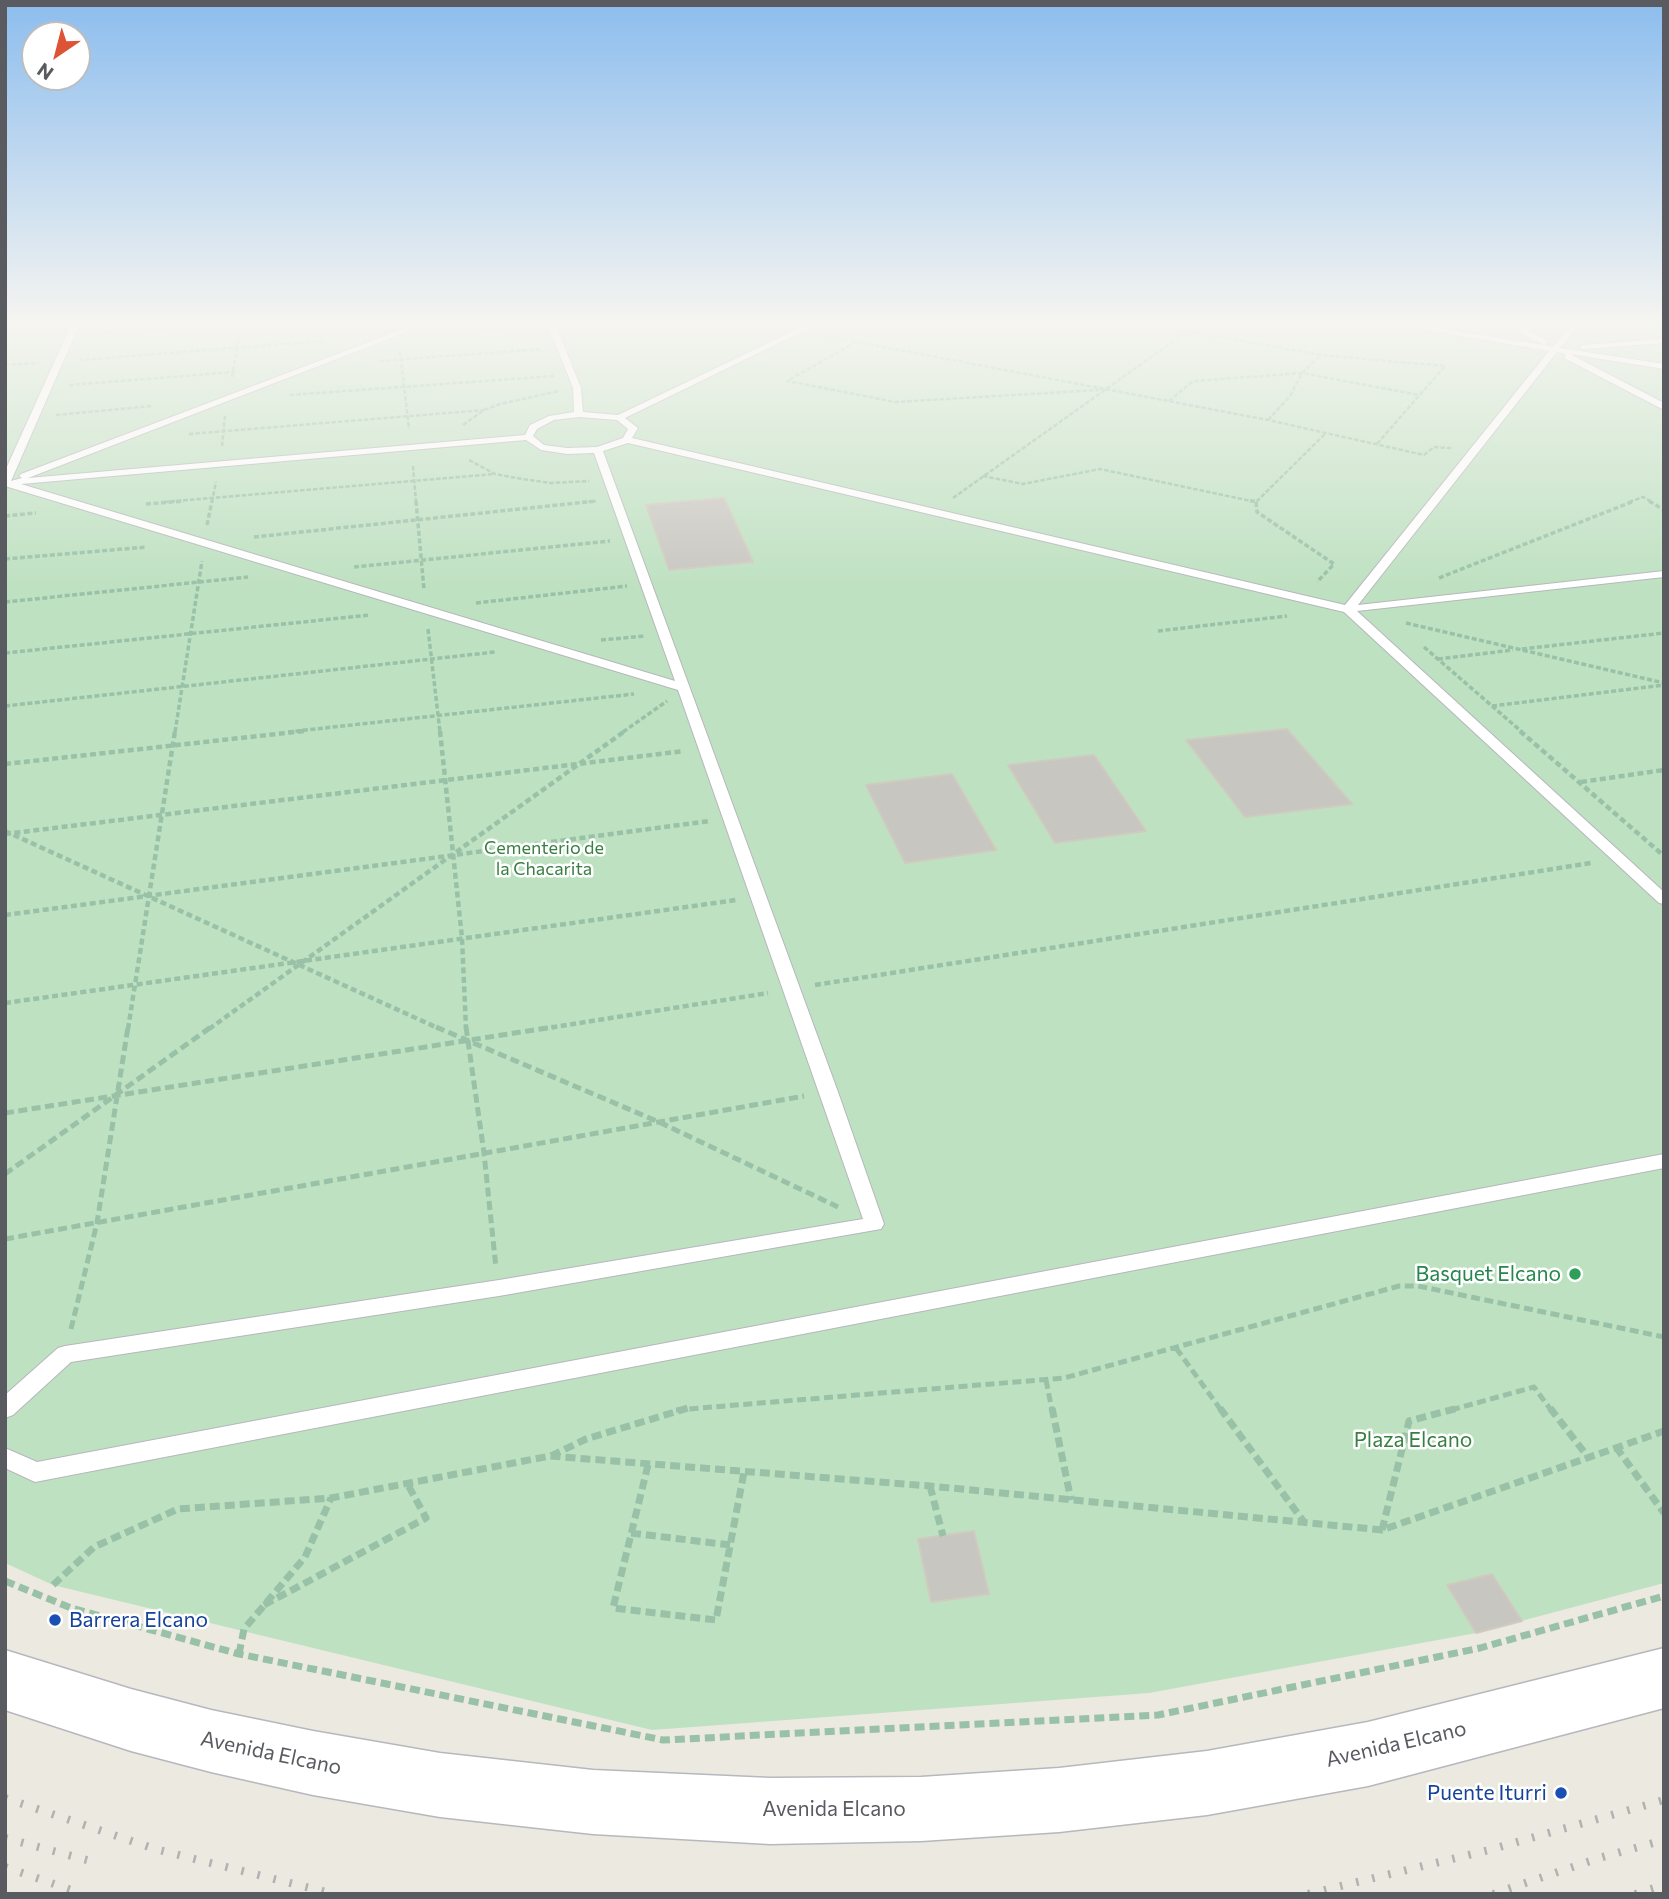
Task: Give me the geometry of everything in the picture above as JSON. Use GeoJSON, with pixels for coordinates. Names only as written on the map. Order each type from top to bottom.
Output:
{"type":"FeatureCollection","features":[{"type":"Feature","properties":{"kind":"main road","name":"Avenida Elcano"},"geometry":{"type":"LineString","coordinates":[[5,1679],[131,1720],[313,1763],[440,1784],[593,1802],[770,1811],[921,1809],[1046,1801],[1207,1783],[1368,1754],[1664,1678]]}},
{"type":"Feature","properties":{"kind":"lane"},"geometry":{"type":"LineString","coordinates":[[5,483],[37,412]]}},
{"type":"Feature","properties":{"kind":"lane"},"geometry":{"type":"LineString","coordinates":[[5,483],[192,412]]}},
{"type":"Feature","properties":{"kind":"lane"},"geometry":{"type":"LineString","coordinates":[[619,418],[632,412]]}},
{"type":"Feature","properties":{"kind":"lane"},"geometry":{"type":"LineString","coordinates":[[1348,609],[1506,412]]}},
{"type":"Feature","properties":{"kind":"lane"},"geometry":{"type":"LineString","coordinates":[[528,437],[533,427],[542,422],[579,414],[619,418],[634,428],[627,440]]}},
{"type":"Feature","properties":{"kind":"lane"},"geometry":{"type":"LineString","coordinates":[[5,483],[528,437],[541,447],[567,451],[598,450],[627,440],[935,510],[1348,609],[1664,574]]}},
{"type":"Feature","properties":{"kind":"lane"},"geometry":{"type":"LineString","coordinates":[[5,1409],[65,1354],[499,1288],[874,1224],[648,583],[598,450]]}},
{"type":"Feature","properties":{"kind":"lane"},"geometry":{"type":"LineString","coordinates":[[5,483],[684,688]]}},
{"type":"Feature","properties":{"kind":"lane"},"geometry":{"type":"LineString","coordinates":[[1348,609],[1664,900]]}},
{"type":"Feature","properties":{"kind":"lane"},"geometry":{"type":"LineString","coordinates":[[5,1457],[35,1472],[1664,1161]]}},
{"type":"Feature","properties":{"kind":"path"},"geometry":{"type":"LineString","coordinates":[[35,417],[90,412]]}},
{"type":"Feature","properties":{"kind":"path"},"geometry":{"type":"LineString","coordinates":[[65,1354],[97,1223],[192,633],[204,542],[219,464],[225,412]]}},
{"type":"Feature","properties":{"kind":"path"},"geometry":{"type":"LineString","coordinates":[[408,412],[419,519],[424,609],[433,659],[451,855],[462,939],[467,1041],[484,1153],[499,1288]]}},
{"type":"Feature","properties":{"kind":"path"},"geometry":{"type":"LineString","coordinates":[[184,435],[463,412]]}},
{"type":"Feature","properties":{"kind":"path"},"geometry":{"type":"LineString","coordinates":[[935,510],[1074,412]]}},
{"type":"Feature","properties":{"kind":"path"},"geometry":{"type":"LineString","coordinates":[[1227,412],[1424,455],[1434,447],[1476,450]]}},
{"type":"Feature","properties":{"kind":"path"},"geometry":{"type":"LineString","coordinates":[[1268,419],[1275,412]]}},
{"type":"Feature","properties":{"kind":"path"},"geometry":{"type":"LineString","coordinates":[[1376,445],[1405,412]]}},
{"type":"Feature","properties":{"kind":"path"},"geometry":{"type":"LineString","coordinates":[[1256,502],[1326,433]]}},
{"type":"Feature","properties":{"kind":"path"},"geometry":{"type":"LineString","coordinates":[[984,476],[1023,484],[1100,469],[1256,502]]}},
{"type":"Feature","properties":{"kind":"path"},"geometry":{"type":"LineString","coordinates":[[5,516],[495,474]]}},
{"type":"Feature","properties":{"kind":"path"},"geometry":{"type":"LineString","coordinates":[[1405,603],[1411,589],[1643,497],[1664,510]]}},
{"type":"Feature","properties":{"kind":"path"},"geometry":{"type":"LineString","coordinates":[[5,559],[204,542],[618,499]]}},
{"type":"Feature","properties":{"kind":"path"},"geometry":{"type":"LineString","coordinates":[[1256,502],[1257,512],[1334,564],[1303,599]]}},
{"type":"Feature","properties":{"kind":"path"},"geometry":{"type":"LineString","coordinates":[[5,653],[648,583]]}},
{"type":"Feature","properties":{"kind":"path"},"geometry":{"type":"LineString","coordinates":[[1158,631],[1348,609],[1664,684]]}},
{"type":"Feature","properties":{"kind":"path"},"geometry":{"type":"LineString","coordinates":[[5,706],[665,633]]}},
{"type":"Feature","properties":{"kind":"path"},"geometry":{"type":"LineString","coordinates":[[1438,659],[1664,633]]}},
{"type":"Feature","properties":{"kind":"path"},"geometry":{"type":"LineString","coordinates":[[1419,643],[1664,856]]}},
{"type":"Feature","properties":{"kind":"path"},"geometry":{"type":"LineString","coordinates":[[1492,706],[1664,684]]}},
{"type":"Feature","properties":{"kind":"path"},"geometry":{"type":"LineString","coordinates":[[5,764],[684,688]]}},
{"type":"Feature","properties":{"kind":"path"},"geometry":{"type":"LineString","coordinates":[[5,1174],[684,688]]}},
{"type":"Feature","properties":{"kind":"path"},"geometry":{"type":"LineString","coordinates":[[7,833],[706,748]]}},
{"type":"Feature","properties":{"kind":"path"},"geometry":{"type":"LineString","coordinates":[[1580,783],[1664,770]]}},
{"type":"Feature","properties":{"kind":"path"},"geometry":{"type":"LineString","coordinates":[[5,915],[730,818]]}},
{"type":"Feature","properties":{"kind":"path"},"geometry":{"type":"LineString","coordinates":[[7,833],[150,895],[467,1041],[659,1122],[874,1224]]}},
{"type":"Feature","properties":{"kind":"path"},"geometry":{"type":"LineString","coordinates":[[5,1113],[1619,858]]}},
{"type":"Feature","properties":{"kind":"path"},"geometry":{"type":"LineString","coordinates":[[5,1003],[758,897]]}},
{"type":"Feature","properties":{"kind":"path"},"geometry":{"type":"LineString","coordinates":[[5,1239],[829,1092]]}},
{"type":"Feature","properties":{"kind":"path"},"geometry":{"type":"LineString","coordinates":[[550,1457],[586,1439],[678,1409],[1046,1380],[1084,1374],[1399,1286],[1418,1286],[1664,1337]]}},
{"type":"Feature","properties":{"kind":"path"},"geometry":{"type":"LineString","coordinates":[[1176,1348],[1305,1522]]}},
{"type":"Feature","properties":{"kind":"path"},"geometry":{"type":"LineString","coordinates":[[1046,1380],[1071,1500]]}},
{"type":"Feature","properties":{"kind":"path"},"geometry":{"type":"LineString","coordinates":[[1382,1530],[1409,1420],[1534,1387],[1588,1457]]}},
{"type":"Feature","properties":{"kind":"path"},"geometry":{"type":"LineString","coordinates":[[52,1585],[94,1547],[153,1518],[178,1509],[331,1498],[550,1457],[930,1486],[1382,1530],[1664,1431]]}},
{"type":"Feature","properties":{"kind":"path"},"geometry":{"type":"LineString","coordinates":[[1616,1447],[1664,1513]]}},
{"type":"Feature","properties":{"kind":"path"},"geometry":{"type":"LineString","coordinates":[[648,1464],[613,1608],[716,1620],[744,1472]]}},
{"type":"Feature","properties":{"kind":"path"},"geometry":{"type":"LineString","coordinates":[[264,1605],[426,1518],[407,1483]]}},
{"type":"Feature","properties":{"kind":"path"},"geometry":{"type":"LineString","coordinates":[[930,1486],[943,1535]]}},
{"type":"Feature","properties":{"kind":"path"},"geometry":{"type":"LineString","coordinates":[[239,1654],[244,1629],[305,1558],[331,1498]]}},
{"type":"Feature","properties":{"kind":"path"},"geometry":{"type":"LineString","coordinates":[[631,1533],[730,1545]]}},
{"type":"Feature","properties":{"kind":"path"},"geometry":{"type":"LineString","coordinates":[[5,1581],[71,1608],[239,1654],[663,1740],[1158,1715],[1480,1648],[1664,1596]]}},
{"type":"Feature","properties":{"kind":"green space","name":"Cementerio de la Chacarita"},"geometry":{"type":"Polygon","coordinates":[[[5,412],[1664,412],[1664,1583],[1476,1633],[1149,1693],[652,1730],[53,1585],[5,1563],[5,412]]]}},
{"type":"Feature","properties":{"kind":"building"},"geometry":{"type":"Polygon","coordinates":[[[724,498],[753,562],[669,570],[646,505],[724,498]]]}},
{"type":"Feature","properties":{"kind":"building"},"geometry":{"type":"Polygon","coordinates":[[[1287,729],[1352,804],[1245,817],[1186,740],[1287,729]]]}},
{"type":"Feature","properties":{"kind":"building"},"geometry":{"type":"Polygon","coordinates":[[[1094,755],[1146,831],[1055,843],[1008,765],[1094,755]]]}},
{"type":"Feature","properties":{"kind":"building"},"geometry":{"type":"Polygon","coordinates":[[[952,774],[996,850],[905,863],[866,785],[952,774]]]}},
{"type":"Feature","properties":{"kind":"building"},"geometry":{"type":"Polygon","coordinates":[[[974,1531],[989,1594],[931,1602],[918,1539],[974,1531]]]}},
{"type":"Feature","properties":{"kind":"building"},"geometry":{"type":"Polygon","coordinates":[[[1492,1574],[1522,1621],[1476,1633],[1447,1585],[1492,1574]]]}},
{"type":"Feature","properties":{"kind":"railway"},"geometry":{"type":"LineString","coordinates":[[5,1798],[155,1849],[334,1894]]}},
{"type":"Feature","properties":{"kind":"railway"},"geometry":{"type":"LineString","coordinates":[[1308,1894],[1489,1850],[1664,1800]]}},
{"type":"Feature","properties":{"kind":"railway"},"geometry":{"type":"LineString","coordinates":[[5,1838],[98,1863]]}},
{"type":"Feature","properties":{"kind":"railway"},"geometry":{"type":"LineString","coordinates":[[1493,1894],[1599,1858],[1664,1840]]}},
{"type":"Feature","properties":{"kind":"railway"},"geometry":{"type":"LineString","coordinates":[[5,1867],[83,1894]]}},
{"type":"Feature","properties":{"kind":"railway"},"geometry":{"type":"LineString","coordinates":[[1635,1894],[1664,1885]]}},
{"type":"Feature","properties":{"kind":"place","name":"Basquet Elcano"},"geometry":{"type":"Point","coordinates":[1575,1274]}},
{"type":"Feature","properties":{"kind":"place","name":"Barrera Elcano"},"geometry":{"type":"Point","coordinates":[55,1620]}},
{"type":"Feature","properties":{"kind":"place","name":"Puente Iturri"},"geometry":{"type":"Point","coordinates":[1561,1793]}},
{"type":"Feature","properties":{"kind":"park label","name":"Plaza Elcano"},"geometry":{"type":"Point","coordinates":[1413,1440]}}]}
